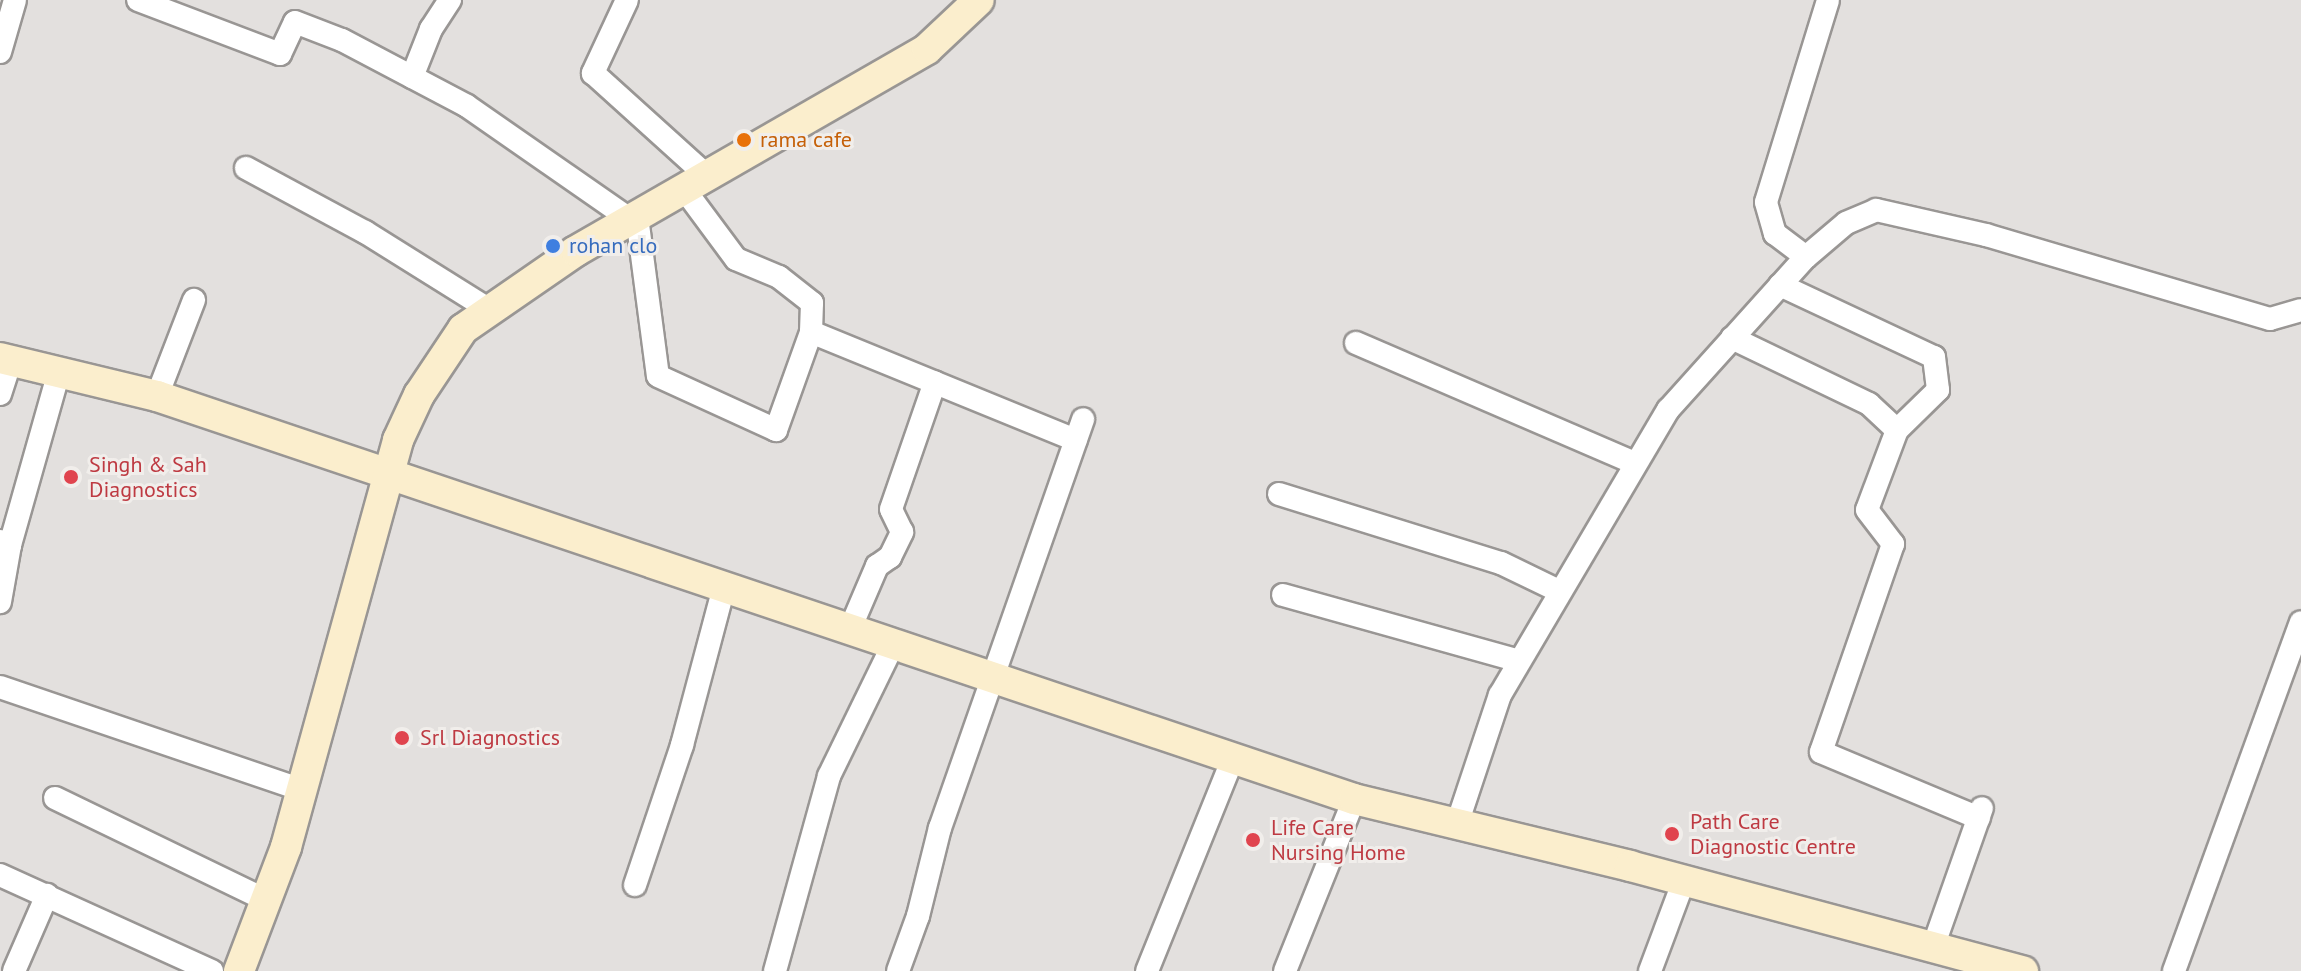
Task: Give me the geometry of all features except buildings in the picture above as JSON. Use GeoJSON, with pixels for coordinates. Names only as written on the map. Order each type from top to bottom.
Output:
{"type":"FeatureCollection","features":[{"type":"Feature","properties":{"kind":"main road"},"geometry":{"type":"LineString","coordinates":[[239,971],[302,790],[388,474],[419,395],[463,329],[634,218],[927,49],[979,0]]}},
{"type":"Feature","properties":{"kind":"main road"},"geometry":{"type":"LineString","coordinates":[[6,359],[157,396],[1354,799],[1684,880],[2023,971]]}},
{"type":"Feature","properties":{"kind":"street"},"geometry":{"type":"LineString","coordinates":[[0,52],[15,0]]}},
{"type":"Feature","properties":{"kind":"street"},"geometry":{"type":"LineString","coordinates":[[138,0],[280,54],[295,22],[412,77],[506,131],[634,218],[658,376],[776,430],[811,332],[812,303],[779,277],[736,259],[695,183],[593,73],[627,0]]}},
{"type":"Feature","properties":{"kind":"street"},"geometry":{"type":"LineString","coordinates":[[412,77],[431,29],[450,0]]}},
{"type":"Feature","properties":{"kind":"street"},"geometry":{"type":"LineString","coordinates":[[1806,257],[1775,234],[1766,202],[1777,153],[1812,66],[1817,22],[1828,0]]}},
{"type":"Feature","properties":{"kind":"street"},"geometry":{"type":"LineString","coordinates":[[246,168],[365,232],[490,310]]}},
{"type":"Feature","properties":{"kind":"street"},"geometry":{"type":"LineString","coordinates":[[1457,824],[1500,695],[1668,410],[1806,257],[1846,223],[1876,210],[1986,235],[2270,319],[2301,310]]}},
{"type":"Feature","properties":{"kind":"street"},"geometry":{"type":"LineString","coordinates":[[1780,285],[1934,357],[1938,390],[1897,430],[1867,510],[1893,544],[1821,752],[1981,813],[1933,947]]}},
{"type":"Feature","properties":{"kind":"street"},"geometry":{"type":"LineString","coordinates":[[157,396],[194,300]]}},
{"type":"Feature","properties":{"kind":"street"},"geometry":{"type":"LineString","coordinates":[[811,332],[935,382],[1080,430],[940,828],[918,916],[898,971]]}},
{"type":"Feature","properties":{"kind":"street"},"geometry":{"type":"LineString","coordinates":[[1732,338],[1869,404],[1897,430]]}},
{"type":"Feature","properties":{"kind":"street"},"geometry":{"type":"LineString","coordinates":[[1356,343],[1635,463]]}},
{"type":"Feature","properties":{"kind":"street"},"geometry":{"type":"LineString","coordinates":[[0,394],[6,359]]}},
{"type":"Feature","properties":{"kind":"street"},"geometry":{"type":"LineString","coordinates":[[0,602],[5,543],[59,372]]}},
{"type":"Feature","properties":{"kind":"street"},"geometry":{"type":"LineString","coordinates":[[850,629],[877,566],[890,557],[902,532],[891,509],[935,382]]}},
{"type":"Feature","properties":{"kind":"street"},"geometry":{"type":"LineString","coordinates":[[1279,494],[1501,563],[1559,591]]}},
{"type":"Feature","properties":{"kind":"street"},"geometry":{"type":"LineString","coordinates":[[635,885],[682,745],[724,587]]}},
{"type":"Feature","properties":{"kind":"street"},"geometry":{"type":"LineString","coordinates":[[1283,595],[1519,661]]}},
{"type":"Feature","properties":{"kind":"street"},"geometry":{"type":"LineString","coordinates":[[2174,971],[2295,660],[2301,622]]}},
{"type":"Feature","properties":{"kind":"street"},"geometry":{"type":"LineString","coordinates":[[775,971],[829,776],[894,643]]}},
{"type":"Feature","properties":{"kind":"street"},"geometry":{"type":"LineString","coordinates":[[0,687],[302,790]]}},
{"type":"Feature","properties":{"kind":"street"},"geometry":{"type":"LineString","coordinates":[[1147,971],[1233,758]]}},
{"type":"Feature","properties":{"kind":"street"},"geometry":{"type":"LineString","coordinates":[[55,798],[266,900]]}},
{"type":"Feature","properties":{"kind":"street"},"geometry":{"type":"LineString","coordinates":[[1285,971],[1354,799]]}},
{"type":"Feature","properties":{"kind":"street"},"geometry":{"type":"LineString","coordinates":[[0,875],[212,971]]}},
{"type":"Feature","properties":{"kind":"street"},"geometry":{"type":"LineString","coordinates":[[1650,971],[1684,880]]}},
{"type":"Feature","properties":{"kind":"street"},"geometry":{"type":"LineString","coordinates":[[14,971],[47,895]]}},
{"type":"Feature","properties":{"kind":"place","name":"rama cafe"},"geometry":{"type":"Point","coordinates":[744,140]}},
{"type":"Feature","properties":{"kind":"place","name":"rohan clo"},"geometry":{"type":"Point","coordinates":[553,246]}},
{"type":"Feature","properties":{"kind":"place","name":"Singh & Sah Diagnostics"},"geometry":{"type":"Point","coordinates":[71,477]}},
{"type":"Feature","properties":{"kind":"place","name":"Srl Diagnostics"},"geometry":{"type":"Point","coordinates":[402,738]}},
{"type":"Feature","properties":{"kind":"place","name":"Path Care Diagnostic Centre"},"geometry":{"type":"Point","coordinates":[1672,834]}},
{"type":"Feature","properties":{"kind":"place","name":"Life Care Nursing Home"},"geometry":{"type":"Point","coordinates":[1253,840]}}]}
